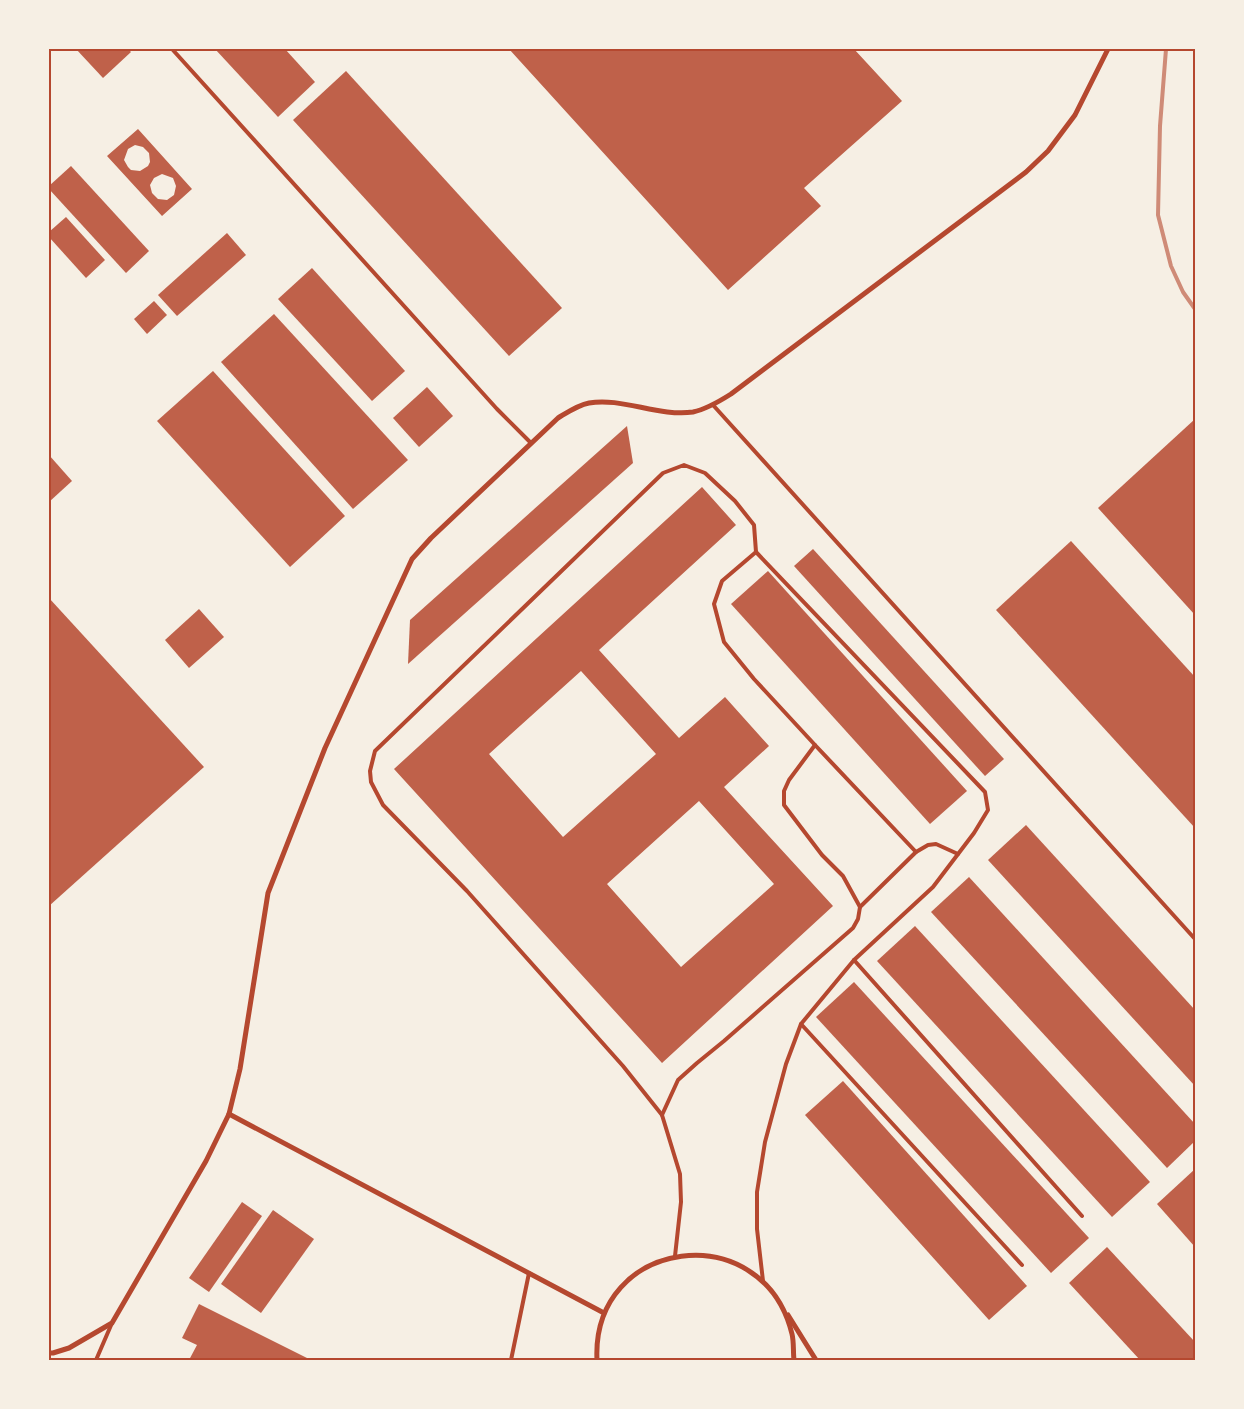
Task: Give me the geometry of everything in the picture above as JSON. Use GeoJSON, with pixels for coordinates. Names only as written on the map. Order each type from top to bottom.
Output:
{"type":"FeatureCollection","features":[{"type":"Feature","properties":{"kind":"street"},"geometry":{"type":"LineString","coordinates":[[49,1353],[69,1348],[112,1323],[206,1161],[229,1114],[240,1070],[268,893],[325,748],[412,560],[431,538],[531,443],[558,418],[574,408],[590,403],[609,402],[674,412],[694,412],[713,405],[732,394],[1026,172],[1048,151],[1075,115],[1108,49]]}},
{"type":"Feature","properties":{"kind":"street"},"geometry":{"type":"LineString","coordinates":[[229,1114],[604,1314]]}},
{"type":"Feature","properties":{"kind":"street"},"geometry":{"type":"LineString","coordinates":[[597,1360],[596,1343],[604,1314],[621,1287],[645,1267],[675,1256],[706,1254],[736,1263],[763,1281],[782,1306],[816,1360]]}},
{"type":"Feature","properties":{"kind":"street"},"geometry":{"type":"LineString","coordinates":[[782,1306],[793,1335],[794,1360]]}},
{"type":"Feature","properties":{"kind":"lane"},"geometry":{"type":"LineString","coordinates":[[172,49],[497,409],[531,443]]}},
{"type":"Feature","properties":{"kind":"lane"},"geometry":{"type":"LineString","coordinates":[[713,405],[1195,939]]}},
{"type":"Feature","properties":{"kind":"lane"},"geometry":{"type":"LineString","coordinates":[[675,1256],[681,1202],[680,1174],[662,1116],[623,1066],[467,891],[382,805],[371,782],[370,770],[375,751],[663,473],[684,465],[705,473],[735,501],[754,526],[756,552],[986,792],[988,810],[974,833],[933,887],[854,960],[801,1024],[786,1064],[765,1142],[757,1192],[756,1229],[763,1281]]}},
{"type":"Feature","properties":{"kind":"lane"},"geometry":{"type":"LineString","coordinates":[[756,552],[722,581],[714,604],[724,642],[815,745],[916,852]]}},
{"type":"Feature","properties":{"kind":"lane"},"geometry":{"type":"LineString","coordinates":[[815,745],[789,780],[784,791],[784,805],[822,855],[843,876],[860,907]]}},
{"type":"Feature","properties":{"kind":"lane"},"geometry":{"type":"LineString","coordinates":[[662,1116],[678,1080],[853,928],[858,919],[860,907],[916,852],[928,845],[936,844],[958,854]]}},
{"type":"Feature","properties":{"kind":"lane"},"geometry":{"type":"LineString","coordinates":[[854,960],[1082,1216]]}},
{"type":"Feature","properties":{"kind":"lane"},"geometry":{"type":"LineString","coordinates":[[801,1024],[1022,1265]]}},
{"type":"Feature","properties":{"kind":"lane"},"geometry":{"type":"LineString","coordinates":[[511,1360],[529,1273]]}},
{"type":"Feature","properties":{"kind":"lane"},"geometry":{"type":"LineString","coordinates":[[96,1360],[112,1323]]}},
{"type":"Feature","properties":{"kind":"building"},"geometry":{"type":"Polygon","coordinates":[[[76,49],[128,49],[131,52],[103,78],[76,49]]]}},
{"type":"Feature","properties":{"kind":"building"},"geometry":{"type":"Polygon","coordinates":[[[215,49],[285,49],[315,82],[278,117],[215,49]]]}},
{"type":"Feature","properties":{"kind":"building"},"geometry":{"type":"Polygon","coordinates":[[[509,49],[854,49],[902,101],[804,188],[821,206],[728,290],[509,49]]]}},
{"type":"Feature","properties":{"kind":"building"},"geometry":{"type":"Polygon","coordinates":[[[346,71],[562,308],[509,356],[293,120],[346,71]]]}},
{"type":"Feature","properties":{"kind":"building"},"geometry":{"type":"Polygon","coordinates":[[[138,129],[192,189],[162,216],[107,156],[138,129]],[[135,145],[128,149],[124,160],[131,170],[140,171],[148,166],[150,162],[149,153],[143,147],[135,145]],[[162,174],[154,178],[150,185],[152,193],[158,199],[167,200],[174,195],[176,186],[173,178],[162,174]]]}},
{"type":"Feature","properties":{"kind":"building"},"geometry":{"type":"Polygon","coordinates":[[[71,166],[149,251],[126,273],[49,189],[49,186],[71,166]]]}},
{"type":"Feature","properties":{"kind":"building"},"geometry":{"type":"Polygon","coordinates":[[[66,217],[105,260],[86,278],[49,237],[49,232],[66,217]]]}},
{"type":"Feature","properties":{"kind":"building"},"geometry":{"type":"Polygon","coordinates":[[[227,233],[246,255],[177,316],[158,295],[227,233]]]}},
{"type":"Feature","properties":{"kind":"building"},"geometry":{"type":"Polygon","coordinates":[[[312,268],[405,371],[372,401],[278,299],[312,268]]]}},
{"type":"Feature","properties":{"kind":"building"},"geometry":{"type":"Polygon","coordinates":[[[154,301],[167,315],[147,334],[134,319],[154,301]]]}},
{"type":"Feature","properties":{"kind":"building"},"geometry":{"type":"Polygon","coordinates":[[[274,314],[408,460],[353,509],[221,362],[274,314]]]}},
{"type":"Feature","properties":{"kind":"building"},"geometry":{"type":"Polygon","coordinates":[[[213,371],[345,516],[290,567],[157,421],[213,371]]]}},
{"type":"Feature","properties":{"kind":"building"},"geometry":{"type":"Polygon","coordinates":[[[427,387],[453,416],[419,447],[393,418],[427,387]]]}},
{"type":"Feature","properties":{"kind":"building"},"geometry":{"type":"Polygon","coordinates":[[[1195,419],[1195,615],[1098,508],[1195,419]]]}},
{"type":"Feature","properties":{"kind":"building"},"geometry":{"type":"Polygon","coordinates":[[[627,426],[633,463],[408,664],[410,620],[627,426]]]}},
{"type":"Feature","properties":{"kind":"building"},"geometry":{"type":"Polygon","coordinates":[[[49,455],[72,481],[49,502],[49,455]]]}},
{"type":"Feature","properties":{"kind":"building"},"geometry":{"type":"Polygon","coordinates":[[[702,487],[736,525],[599,650],[679,738],[725,697],[769,746],[724,787],[833,906],[662,1063],[394,769],[702,487]],[[581,671],[489,754],[563,837],[656,754],[581,671]],[[699,801],[607,884],[681,967],[774,884],[699,801]]]}},
{"type":"Feature","properties":{"kind":"building"},"geometry":{"type":"Polygon","coordinates":[[[1071,541],[1195,677],[1195,828],[996,610],[1071,541]]]}},
{"type":"Feature","properties":{"kind":"building"},"geometry":{"type":"Polygon","coordinates":[[[813,549],[1004,759],[985,776],[794,566],[813,549]]]}},
{"type":"Feature","properties":{"kind":"building"},"geometry":{"type":"Polygon","coordinates":[[[768,571],[967,791],[930,824],[731,604],[768,571]]]}},
{"type":"Feature","properties":{"kind":"building"},"geometry":{"type":"Polygon","coordinates":[[[49,598],[204,767],[49,906],[49,598]]]}},
{"type":"Feature","properties":{"kind":"building"},"geometry":{"type":"Polygon","coordinates":[[[199,609],[224,637],[189,668],[165,640],[199,609]]]}},
{"type":"Feature","properties":{"kind":"building"},"geometry":{"type":"Polygon","coordinates":[[[1026,825],[1195,1010],[1195,1086],[988,860],[1026,825]]]}},
{"type":"Feature","properties":{"kind":"building"},"geometry":{"type":"Polygon","coordinates":[[[969,877],[1195,1124],[1195,1141],[1167,1168],[931,912],[969,877]]]}},
{"type":"Feature","properties":{"kind":"building"},"geometry":{"type":"Polygon","coordinates":[[[915,926],[1150,1182],[1112,1217],[877,961],[915,926]]]}},
{"type":"Feature","properties":{"kind":"building"},"geometry":{"type":"Polygon","coordinates":[[[854,982],[1089,1238],[1051,1273],[816,1017],[854,982]]]}},
{"type":"Feature","properties":{"kind":"building"},"geometry":{"type":"Polygon","coordinates":[[[843,1081],[1027,1286],[989,1320],[805,1115],[843,1081]]]}},
{"type":"Feature","properties":{"kind":"building"},"geometry":{"type":"Polygon","coordinates":[[[1195,1169],[1195,1247],[1157,1204],[1195,1169]]]}},
{"type":"Feature","properties":{"kind":"building"},"geometry":{"type":"Polygon","coordinates":[[[242,1202],[262,1216],[209,1292],[189,1278],[242,1202]]]}},
{"type":"Feature","properties":{"kind":"building"},"geometry":{"type":"Polygon","coordinates":[[[273,1210],[314,1239],[261,1313],[221,1284],[273,1210]]]}},
{"type":"Feature","properties":{"kind":"building"},"geometry":{"type":"Polygon","coordinates":[[[1107,1247],[1195,1342],[1195,1360],[1140,1360],[1069,1283],[1107,1247]]]}},
{"type":"Feature","properties":{"kind":"building"},"geometry":{"type":"Polygon","coordinates":[[[199,1304],[311,1360],[189,1360],[197,1345],[182,1338],[199,1304]]]}},
{"type":"Feature","properties":{"kind":"railway"},"geometry":{"type":"LineString","coordinates":[[1166,49],[1160,126],[1158,215],[1171,266],[1183,292],[1195,309]]}}]}
